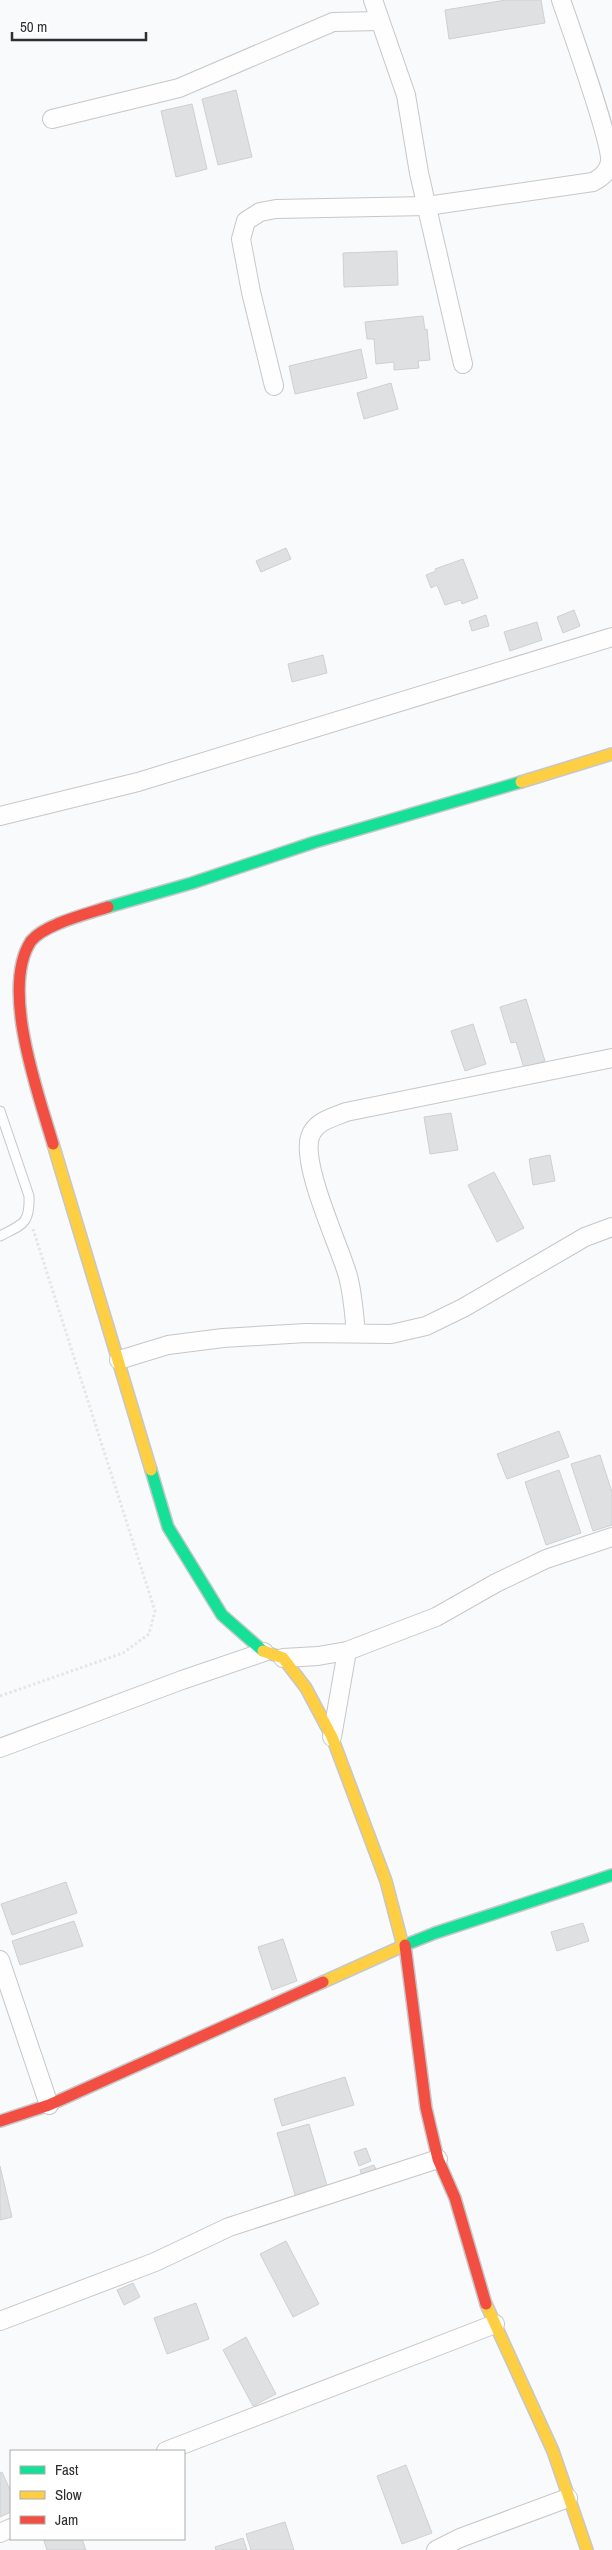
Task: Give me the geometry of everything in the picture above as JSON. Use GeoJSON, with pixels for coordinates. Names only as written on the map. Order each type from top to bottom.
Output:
{"type":"FeatureCollection","features":[{"type":"Feature","properties":{"kind":"street"},"geometry":{"type":"LineString","coordinates":[[373,0],[406,95],[419,173],[463,364]]}},
{"type":"Feature","properties":{"kind":"street"},"geometry":{"type":"LineString","coordinates":[[274,386],[251,292],[241,239],[246,221],[260,212],[276,209],[427,206],[593,182],[611,167],[611,153],[604,124],[562,0]]}},
{"type":"Feature","properties":{"kind":"street"},"geometry":{"type":"LineString","coordinates":[[52,119],[178,88],[333,22],[380,21]]}},
{"type":"Feature","properties":{"kind":"street"},"geometry":{"type":"LineString","coordinates":[[0,816],[138,782],[612,637]]}},
{"type":"Feature","properties":{"kind":"street"},"geometry":{"type":"LineString","coordinates":[[612,754],[536,779],[332,837],[119,904],[51,928],[34,938],[28,946],[20,970],[16,998],[18,1017],[27,1057],[168,1527],[222,1615],[264,1652],[283,1658],[318,1656],[347,1651],[436,1617],[496,1583],[546,1559],[612,1537]]}},
{"type":"Feature","properties":{"kind":"street"},"geometry":{"type":"LineString","coordinates":[[356,1333],[353,1300],[348,1277],[315,1180],[309,1154],[310,1138],[314,1128],[323,1121],[346,1112],[612,1058]]}},
{"type":"Feature","properties":{"kind":"street"},"geometry":{"type":"LineString","coordinates":[[118,1360],[168,1345],[204,1340],[306,1333],[391,1334],[426,1326],[463,1308],[585,1237],[612,1227]]}},
{"type":"Feature","properties":{"kind":"street"},"geometry":{"type":"LineString","coordinates":[[332,1737],[347,1651]]}},
{"type":"Feature","properties":{"kind":"street"},"geometry":{"type":"LineString","coordinates":[[0,1748],[182,1680],[264,1652]]}},
{"type":"Feature","properties":{"kind":"street"},"geometry":{"type":"LineString","coordinates":[[283,1658],[306,1688],[332,1737],[386,1881],[403,1946],[425,2098],[438,2159],[455,2198],[470,2244],[483,2296],[546,2435],[587,2550]]}},
{"type":"Feature","properties":{"kind":"street"},"geometry":{"type":"LineString","coordinates":[[0,2121],[49,2105],[435,1933],[612,1875]]}},
{"type":"Feature","properties":{"kind":"street"},"geometry":{"type":"LineString","coordinates":[[0,1960],[49,2105]]}},
{"type":"Feature","properties":{"kind":"street"},"geometry":{"type":"LineString","coordinates":[[0,2322],[155,2262],[229,2227],[438,2159]]}},
{"type":"Feature","properties":{"kind":"street"},"geometry":{"type":"LineString","coordinates":[[169,2450],[496,2324]]}},
{"type":"Feature","properties":{"kind":"street"},"geometry":{"type":"LineString","coordinates":[[436,2550],[460,2538],[568,2498]]}},
{"type":"Feature","properties":{"kind":"lane"},"geometry":{"type":"LineString","coordinates":[[0,1111],[29,1196],[29,1214],[24,1224],[0,1236]]}},
{"type":"Feature","properties":{"kind":"path"},"geometry":{"type":"LineString","coordinates":[[0,1696],[123,1653],[149,1634],[155,1611],[29,1214]]}},
{"type":"Feature","properties":{"kind":"building"},"geometry":{"type":"Polygon","coordinates":[[[506,0],[541,0],[545,23],[449,39],[445,10],[506,0]]]}},
{"type":"Feature","properties":{"kind":"building"},"geometry":{"type":"Polygon","coordinates":[[[236,90],[252,157],[218,165],[202,99],[236,90]]]}},
{"type":"Feature","properties":{"kind":"building"},"geometry":{"type":"Polygon","coordinates":[[[192,104],[207,169],[176,177],[161,111],[192,104]]]}},
{"type":"Feature","properties":{"kind":"building"},"geometry":{"type":"Polygon","coordinates":[[[397,251],[398,285],[344,287],[343,253],[397,251]]]}},
{"type":"Feature","properties":{"kind":"building"},"geometry":{"type":"Polygon","coordinates":[[[423,316],[425,330],[427,329],[430,360],[418,361],[419,368],[394,370],[394,362],[376,364],[374,339],[367,339],[365,322],[423,316]]]}},
{"type":"Feature","properties":{"kind":"building"},"geometry":{"type":"Polygon","coordinates":[[[361,349],[367,378],[295,394],[289,366],[361,349]]]}},
{"type":"Feature","properties":{"kind":"building"},"geometry":{"type":"Polygon","coordinates":[[[391,383],[398,409],[364,419],[357,393],[391,383]]]}},
{"type":"Feature","properties":{"kind":"building"},"geometry":{"type":"Polygon","coordinates":[[[286,548],[291,559],[261,572],[256,561],[286,548]]]}},
{"type":"Feature","properties":{"kind":"building"},"geometry":{"type":"Polygon","coordinates":[[[463,559],[478,598],[462,604],[461,600],[445,605],[437,585],[431,588],[426,575],[436,571],[435,569],[463,559]]]}},
{"type":"Feature","properties":{"kind":"building"},"geometry":{"type":"Polygon","coordinates":[[[574,610],[580,626],[563,633],[557,617],[574,610]]]}},
{"type":"Feature","properties":{"kind":"building"},"geometry":{"type":"Polygon","coordinates":[[[486,615],[489,626],[472,631],[469,621],[486,615]]]}},
{"type":"Feature","properties":{"kind":"building"},"geometry":{"type":"Polygon","coordinates":[[[537,622],[542,640],[510,651],[504,632],[537,622]]]}},
{"type":"Feature","properties":{"kind":"building"},"geometry":{"type":"Polygon","coordinates":[[[323,655],[327,673],[292,682],[288,664],[323,655]]]}},
{"type":"Feature","properties":{"kind":"building"},"geometry":{"type":"Polygon","coordinates":[[[526,999],[545,1061],[524,1068],[516,1042],[511,1043],[500,1007],[526,999]]]}},
{"type":"Feature","properties":{"kind":"building"},"geometry":{"type":"Polygon","coordinates":[[[473,1024],[486,1064],[465,1071],[451,1031],[473,1024]]]}},
{"type":"Feature","properties":{"kind":"building"},"geometry":{"type":"Polygon","coordinates":[[[451,1113],[458,1150],[430,1154],[424,1117],[451,1113]]]}},
{"type":"Feature","properties":{"kind":"building"},"geometry":{"type":"Polygon","coordinates":[[[550,1155],[555,1181],[533,1185],[529,1159],[550,1155]]]}},
{"type":"Feature","properties":{"kind":"building"},"geometry":{"type":"Polygon","coordinates":[[[494,1172],[524,1228],[497,1242],[468,1185],[494,1172]]]}},
{"type":"Feature","properties":{"kind":"building"},"geometry":{"type":"Polygon","coordinates":[[[559,1431],[569,1457],[507,1479],[497,1454],[559,1431]]]}},
{"type":"Feature","properties":{"kind":"building"},"geometry":{"type":"Polygon","coordinates":[[[600,1455],[612,1492],[612,1525],[593,1531],[571,1464],[600,1455]]]}},
{"type":"Feature","properties":{"kind":"building"},"geometry":{"type":"Polygon","coordinates":[[[559,1470],[581,1533],[546,1545],[525,1482],[559,1470]]]}},
{"type":"Feature","properties":{"kind":"building"},"geometry":{"type":"Polygon","coordinates":[[[66,1882],[77,1913],[12,1935],[1,1904],[66,1882]]]}},
{"type":"Feature","properties":{"kind":"building"},"geometry":{"type":"Polygon","coordinates":[[[74,1921],[83,1946],[20,1965],[12,1941],[74,1921]]]}},
{"type":"Feature","properties":{"kind":"building"},"geometry":{"type":"Polygon","coordinates":[[[583,1923],[589,1941],[557,1951],[551,1932],[583,1923]]]}},
{"type":"Feature","properties":{"kind":"building"},"geometry":{"type":"Polygon","coordinates":[[[283,1939],[297,1981],[272,1990],[258,1947],[283,1939]]]}},
{"type":"Feature","properties":{"kind":"building"},"geometry":{"type":"Polygon","coordinates":[[[345,2077],[354,2105],[282,2126],[274,2099],[345,2077]]]}},
{"type":"Feature","properties":{"kind":"building"},"geometry":{"type":"Polygon","coordinates":[[[309,2124],[328,2189],[296,2198],[277,2133],[309,2124]]]}},
{"type":"Feature","properties":{"kind":"building"},"geometry":{"type":"Polygon","coordinates":[[[366,2148],[371,2161],[359,2166],[354,2152],[366,2148]]]}},
{"type":"Feature","properties":{"kind":"building"},"geometry":{"type":"Polygon","coordinates":[[[374,2165],[378,2174],[363,2179],[360,2170],[374,2165]]]}},
{"type":"Feature","properties":{"kind":"building"},"geometry":{"type":"Polygon","coordinates":[[[0,2166],[12,2217],[0,2220],[0,2166]]]}},
{"type":"Feature","properties":{"kind":"building"},"geometry":{"type":"Polygon","coordinates":[[[286,2241],[319,2304],[293,2317],[260,2254],[286,2241]]]}},
{"type":"Feature","properties":{"kind":"building"},"geometry":{"type":"Polygon","coordinates":[[[133,2283],[140,2297],[124,2305],[117,2290],[133,2283]]]}},
{"type":"Feature","properties":{"kind":"building"},"geometry":{"type":"Polygon","coordinates":[[[196,2303],[209,2339],[167,2354],[154,2318],[196,2303]]]}},
{"type":"Feature","properties":{"kind":"building"},"geometry":{"type":"Polygon","coordinates":[[[246,2337],[276,2394],[253,2406],[223,2350],[246,2337]]]}},
{"type":"Feature","properties":{"kind":"building"},"geometry":{"type":"Polygon","coordinates":[[[406,2465],[432,2533],[402,2544],[377,2476],[406,2465]]]}},
{"type":"Feature","properties":{"kind":"building"},"geometry":{"type":"Polygon","coordinates":[[[2,2472],[10,2490],[10,2512],[0,2517],[0,2473],[2,2472]]]}},
{"type":"Feature","properties":{"kind":"building"},"geometry":{"type":"Polygon","coordinates":[[[285,2522],[294,2550],[251,2550],[246,2534],[285,2522]]]}},
{"type":"Feature","properties":{"kind":"building"},"geometry":{"type":"Polygon","coordinates":[[[243,2538],[247,2550],[216,2550],[215,2547],[243,2538]]]}},
{"type":"Feature","properties":{"kind":"building"},"geometry":{"type":"Polygon","coordinates":[[[82,2540],[86,2550],[47,2550],[44,2541],[82,2540]]]}},
{"type":"Feature","properties":{"kind":"traffic: fast"},"geometry":{"type":"LineString","coordinates":[[108,907],[192,883],[315,842],[521,782]]}},
{"type":"Feature","properties":{"kind":"traffic: fast"},"geometry":{"type":"LineString","coordinates":[[151,1470],[168,1527],[222,1615],[263,1651]]}},
{"type":"Feature","properties":{"kind":"traffic: fast"},"geometry":{"type":"LineString","coordinates":[[405,1945],[435,1933],[612,1875]]}},
{"type":"Feature","properties":{"kind":"traffic: slow"},"geometry":{"type":"LineString","coordinates":[[521,782],[612,754]]}},
{"type":"Feature","properties":{"kind":"traffic: slow"},"geometry":{"type":"LineString","coordinates":[[53,1144],[151,1470]]}},
{"type":"Feature","properties":{"kind":"traffic: slow"},"geometry":{"type":"LineString","coordinates":[[263,1651],[283,1658],[306,1688],[332,1737],[386,1881],[403,1946],[323,1982]]}},
{"type":"Feature","properties":{"kind":"traffic: slow"},"geometry":{"type":"LineString","coordinates":[[486,2304],[553,2451],[587,2550]]}},
{"type":"Feature","properties":{"kind":"traffic: jam"},"geometry":{"type":"LineString","coordinates":[[53,1144],[31,1070],[20,1012],[19,985],[22,961],[31,941],[37,935],[67,920],[108,907]]}},
{"type":"Feature","properties":{"kind":"traffic: jam"},"geometry":{"type":"LineString","coordinates":[[405,1945],[426,2108],[438,2159],[455,2198],[486,2304]]}},
{"type":"Feature","properties":{"kind":"traffic: jam"},"geometry":{"type":"LineString","coordinates":[[0,2121],[49,2105],[323,1982]]}}]}
